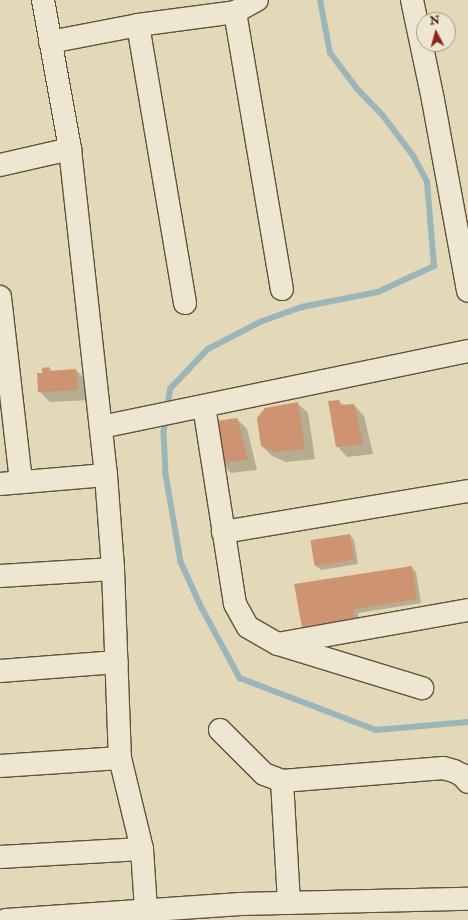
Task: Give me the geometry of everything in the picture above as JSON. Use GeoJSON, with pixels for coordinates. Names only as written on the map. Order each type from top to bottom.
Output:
{"type":"FeatureCollection","features":[{"type":"Feature","properties":{"kind":"street"},"geometry":{"type":"LineString","coordinates":[[43,0],[70,149],[106,475],[113,569],[120,758],[142,849],[146,910]]}},
{"type":"Feature","properties":{"kind":"street"},"geometry":{"type":"LineString","coordinates":[[50,42],[138,25],[235,12],[257,0]]}},
{"type":"Feature","properties":{"kind":"street"},"geometry":{"type":"LineString","coordinates":[[412,0],[433,100],[468,291]]}},
{"type":"Feature","properties":{"kind":"street"},"geometry":{"type":"LineString","coordinates":[[235,12],[282,289]]}},
{"type":"Feature","properties":{"kind":"street"},"geometry":{"type":"LineString","coordinates":[[138,25],[185,303]]}},
{"type":"Feature","properties":{"kind":"street"},"geometry":{"type":"LineString","coordinates":[[0,165],[70,149]]}},
{"type":"Feature","properties":{"kind":"street"},"geometry":{"type":"LineString","coordinates":[[0,297],[10,483],[106,475]]}},
{"type":"Feature","properties":{"kind":"street"},"geometry":{"type":"LineString","coordinates":[[101,427],[468,351]]}},
{"type":"Feature","properties":{"kind":"street"},"geometry":{"type":"LineString","coordinates":[[204,406],[235,604],[248,627],[278,644],[422,688]]}},
{"type":"Feature","properties":{"kind":"street"},"geometry":{"type":"LineString","coordinates":[[223,532],[468,491]]}},
{"type":"Feature","properties":{"kind":"street"},"geometry":{"type":"LineString","coordinates":[[0,576],[113,569]]}},
{"type":"Feature","properties":{"kind":"street"},"geometry":{"type":"LineString","coordinates":[[278,644],[468,610]]}},
{"type":"Feature","properties":{"kind":"street"},"geometry":{"type":"LineString","coordinates":[[0,671],[117,662]]}},
{"type":"Feature","properties":{"kind":"street"},"geometry":{"type":"LineString","coordinates":[[220,730],[264,774],[282,781],[443,768],[462,775],[468,782]]}},
{"type":"Feature","properties":{"kind":"street"},"geometry":{"type":"LineString","coordinates":[[0,766],[120,758]]}},
{"type":"Feature","properties":{"kind":"street"},"geometry":{"type":"LineString","coordinates":[[282,781],[289,903]]}},
{"type":"Feature","properties":{"kind":"street"},"geometry":{"type":"LineString","coordinates":[[0,857],[142,849]]}},
{"type":"Feature","properties":{"kind":"street"},"geometry":{"type":"LineString","coordinates":[[18,919],[146,910],[242,912],[289,903],[468,899]]}},
{"type":"Feature","properties":{"kind":"building"},"geometry":{"type":"Polygon","coordinates":[[[49,367],[50,371],[76,369],[78,390],[38,392],[37,373],[42,373],[42,368],[49,367]]]}},
{"type":"Feature","properties":{"kind":"building"},"geometry":{"type":"Polygon","coordinates":[[[339,400],[340,405],[354,404],[363,444],[336,447],[328,401],[339,400]]]}},
{"type":"Feature","properties":{"kind":"building"},"geometry":{"type":"Polygon","coordinates":[[[298,402],[305,449],[275,452],[261,446],[257,418],[265,408],[298,402]]]}},
{"type":"Feature","properties":{"kind":"building"},"geometry":{"type":"Polygon","coordinates":[[[237,418],[248,460],[220,463],[210,422],[237,418]]]}},
{"type":"Feature","properties":{"kind":"building"},"geometry":{"type":"Polygon","coordinates":[[[350,534],[354,560],[315,566],[310,540],[350,534]]]}},
{"type":"Feature","properties":{"kind":"building"},"geometry":{"type":"Polygon","coordinates":[[[412,566],[417,599],[354,609],[355,618],[302,627],[294,584],[412,566]]]}},
{"type":"Feature","properties":{"kind":"waterway"},"geometry":{"type":"LineString","coordinates":[[167,409],[170,389],[208,349],[260,322],[302,307],[378,292],[434,266],[427,182],[413,156],[383,116],[357,89],[330,53],[320,0]]}},
{"type":"Feature","properties":{"kind":"waterway"},"geometry":{"type":"LineString","coordinates":[[166,418],[164,432],[166,474],[181,562],[202,608],[240,678],[376,730],[468,722]]}}]}
